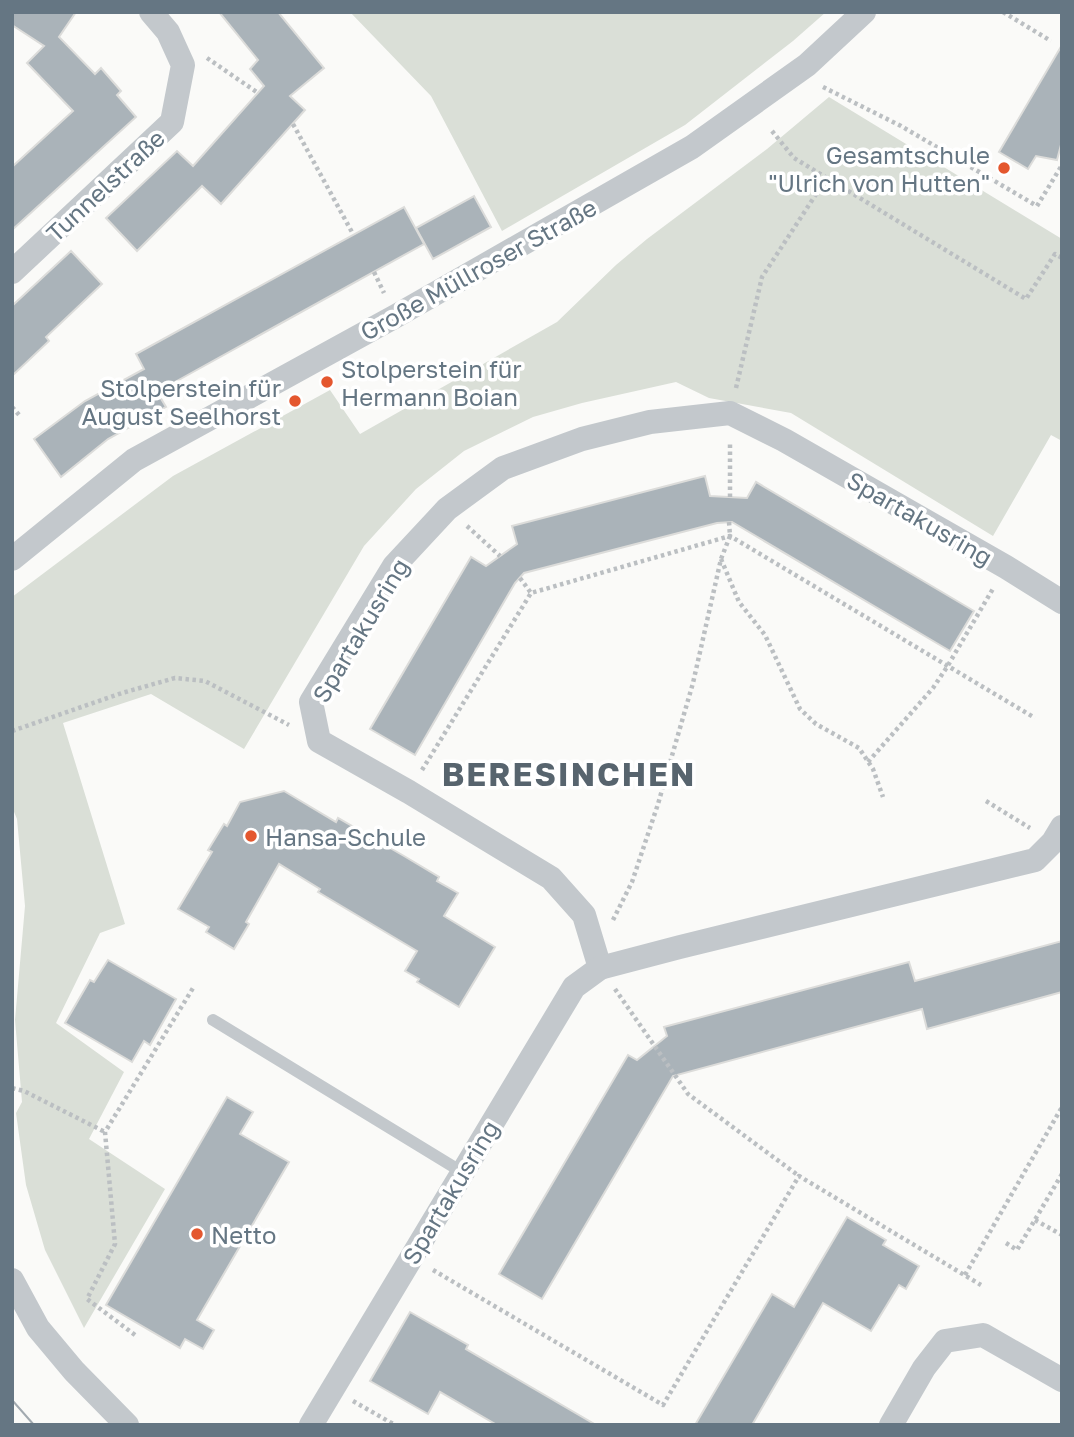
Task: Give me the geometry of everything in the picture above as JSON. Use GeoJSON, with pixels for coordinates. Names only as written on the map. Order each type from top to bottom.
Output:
{"type":"FeatureCollection","features":[{"type":"Feature","properties":{"kind":"street","name":"Tunnelstraße"},"geometry":{"type":"LineString","coordinates":[[12,272],[172,122],[183,65],[168,32],[151,12]]}},
{"type":"Feature","properties":{"kind":"street","name":"Große Müllroser Straße"},"geometry":{"type":"LineString","coordinates":[[12,559],[134,460],[396,316],[692,147],[807,65],[864,12]]}},
{"type":"Feature","properties":{"kind":"street","name":"Spartakusring"},"geometry":{"type":"LineString","coordinates":[[598,962],[584,915],[551,878],[319,741],[311,702],[394,566],[447,509],[503,468],[582,439],[650,422],[730,413],[783,440],[1006,567],[1062,602]]}},
{"type":"Feature","properties":{"kind":"street","name":"Spartakusring"},"geometry":{"type":"LineString","coordinates":[[311,1425],[574,987],[598,962],[680,947],[1035,860],[1057,835]]}},
{"type":"Feature","properties":{"kind":"street"},"geometry":{"type":"LineString","coordinates":[[12,1280],[38,1328],[74,1371],[127,1425]]}},
{"type":"Feature","properties":{"kind":"street"},"geometry":{"type":"LineString","coordinates":[[891,1425],[924,1368],[945,1341],[983,1335],[1062,1380]]}},
{"type":"Feature","properties":{"kind":"lane"},"geometry":{"type":"LineString","coordinates":[[213,1020],[462,1172]]}},
{"type":"Feature","properties":{"kind":"path"},"geometry":{"type":"LineString","coordinates":[[1003,12],[1051,41]]}},
{"type":"Feature","properties":{"kind":"path"},"geometry":{"type":"LineString","coordinates":[[202,55],[258,93]]}},
{"type":"Feature","properties":{"kind":"path"},"geometry":{"type":"LineString","coordinates":[[823,87],[901,126],[1037,206],[1062,165]]}},
{"type":"Feature","properties":{"kind":"path"},"geometry":{"type":"LineString","coordinates":[[293,124],[353,234]]}},
{"type":"Feature","properties":{"kind":"path"},"geometry":{"type":"LineString","coordinates":[[772,131],[794,158],[1026,299],[1055,254],[1062,258]]}},
{"type":"Feature","properties":{"kind":"path"},"geometry":{"type":"LineString","coordinates":[[730,497],[730,413],[762,277],[826,179]]}},
{"type":"Feature","properties":{"kind":"path"},"geometry":{"type":"LineString","coordinates":[[12,407],[20,416]]}},
{"type":"Feature","properties":{"kind":"path"},"geometry":{"type":"LineString","coordinates":[[447,509],[500,556]]}},
{"type":"Feature","properties":{"kind":"path"},"geometry":{"type":"LineString","coordinates":[[729,522],[730,536],[721,559],[693,683],[658,804],[632,882],[598,962],[688,1094],[799,1176],[981,1285]]}},
{"type":"Feature","properties":{"kind":"path"},"geometry":{"type":"LineString","coordinates":[[409,792],[531,593],[730,536],[1035,718]]}},
{"type":"Feature","properties":{"kind":"path"},"geometry":{"type":"LineString","coordinates":[[721,559],[739,602],[765,635],[800,709],[816,724],[859,748],[873,769],[883,797]]}},
{"type":"Feature","properties":{"kind":"path"},"geometry":{"type":"LineString","coordinates":[[868,762],[933,688],[1006,567]]}},
{"type":"Feature","properties":{"kind":"path"},"geometry":{"type":"LineString","coordinates":[[520,578],[531,593]]}},
{"type":"Feature","properties":{"kind":"path"},"geometry":{"type":"LineString","coordinates":[[12,732],[122,693],[175,678],[205,681],[319,741]]}},
{"type":"Feature","properties":{"kind":"path"},"geometry":{"type":"LineString","coordinates":[[986,801],[1057,835]]}},
{"type":"Feature","properties":{"kind":"path"},"geometry":{"type":"LineString","coordinates":[[135,1335],[87,1299],[115,1244],[105,1132],[193,988]]}},
{"type":"Feature","properties":{"kind":"path"},"geometry":{"type":"LineString","coordinates":[[12,1088],[24,1091],[105,1132]]}},
{"type":"Feature","properties":{"kind":"path"},"geometry":{"type":"LineString","coordinates":[[965,1275],[1062,1107]]}},
{"type":"Feature","properties":{"kind":"path"},"geometry":{"type":"LineString","coordinates":[[1006,1243],[1017,1250],[1062,1174]]}},
{"type":"Feature","properties":{"kind":"path"},"geometry":{"type":"LineString","coordinates":[[411,1257],[663,1405],[799,1176]]}},
{"type":"Feature","properties":{"kind":"path"},"geometry":{"type":"LineString","coordinates":[[1035,1220],[1062,1235]]}},
{"type":"Feature","properties":{"kind":"path"},"geometry":{"type":"LineString","coordinates":[[365,1408],[395,1425]]}},
{"type":"Feature","properties":{"kind":"shaded area"},"geometry":{"type":"Polygon","coordinates":[[[350,12],[826,12],[685,125],[502,231],[431,96],[350,12]]]}},
{"type":"Feature","properties":{"kind":"shaded area"},"geometry":{"type":"Polygon","coordinates":[[[829,97],[1062,239],[1062,441],[1051,435],[993,536],[791,413],[709,398],[676,382],[582,403],[533,417],[464,451],[416,489],[364,546],[244,749],[151,694],[63,723],[125,924],[100,933],[56,1023],[124,1072],[89,1139],[165,1189],[84,1328],[45,1250],[26,1185],[16,1113],[22,1102],[15,1020],[25,906],[17,819],[12,807],[12,597],[173,476],[330,390],[360,434],[557,322],[647,239],[767,149],[829,97]]]}},
{"type":"Feature","properties":{"kind":"building"},"geometry":{"type":"Polygon","coordinates":[[[12,12],[76,12],[59,37],[95,74],[101,68],[121,91],[117,95],[136,117],[12,230],[12,167],[73,111],[27,63],[44,46],[12,25],[12,12]]]}},
{"type":"Feature","properties":{"kind":"building"},"geometry":{"type":"Polygon","coordinates":[[[219,12],[278,12],[324,68],[290,96],[305,110],[221,204],[202,186],[137,251],[106,218],[177,151],[193,166],[264,86],[250,69],[258,60],[219,12]]]}},
{"type":"Feature","properties":{"kind":"building"},"geometry":{"type":"Polygon","coordinates":[[[1062,45],[1062,141],[1057,160],[1036,156],[1028,169],[999,152],[1062,45]]]}},
{"type":"Feature","properties":{"kind":"building"},"geometry":{"type":"Polygon","coordinates":[[[474,196],[491,227],[433,259],[416,228],[474,196]]]}},
{"type":"Feature","properties":{"kind":"building"},"geometry":{"type":"Polygon","coordinates":[[[404,207],[424,244],[157,392],[166,407],[108,439],[61,477],[34,439],[85,401],[144,369],[136,354],[404,207]]]}},
{"type":"Feature","properties":{"kind":"building"},"geometry":{"type":"Polygon","coordinates":[[[71,251],[102,284],[46,337],[49,341],[12,376],[12,306],[71,251]]]}},
{"type":"Feature","properties":{"kind":"building"},"geometry":{"type":"Polygon","coordinates":[[[705,476],[710,496],[747,498],[756,482],[974,611],[950,651],[732,522],[717,523],[524,573],[515,583],[415,755],[370,729],[471,557],[486,566],[517,544],[512,526],[705,476]]]}},
{"type":"Feature","properties":{"kind":"building"},"geometry":{"type":"Polygon","coordinates":[[[284,791],[336,822],[338,818],[404,856],[439,877],[437,881],[458,893],[444,916],[495,947],[459,1007],[417,982],[419,979],[405,971],[417,951],[318,892],[320,889],[279,864],[234,949],[206,932],[209,927],[178,909],[212,852],[208,850],[224,824],[227,826],[240,802],[284,791]]]}},
{"type":"Feature","properties":{"kind":"building"},"geometry":{"type":"Polygon","coordinates":[[[1062,941],[1062,992],[927,1029],[922,1009],[673,1076],[542,1299],[499,1274],[628,1055],[637,1060],[667,1036],[664,1027],[909,962],[915,981],[1062,941]]]}},
{"type":"Feature","properties":{"kind":"building"},"geometry":{"type":"Polygon","coordinates":[[[108,960],[176,999],[150,1045],[144,1041],[132,1062],[65,1023],[90,980],[94,982],[108,960]]]}},
{"type":"Feature","properties":{"kind":"building","name":"Netto"},"geometry":{"type":"Polygon","coordinates":[[[227,1097],[253,1112],[240,1134],[289,1162],[197,1320],[214,1330],[203,1349],[185,1339],[180,1348],[106,1305],[227,1097]]]}},
{"type":"Feature","properties":{"kind":"building"},"geometry":{"type":"Polygon","coordinates":[[[847,1217],[886,1240],[883,1245],[919,1266],[906,1289],[899,1285],[871,1331],[823,1303],[752,1425],[695,1425],[772,1294],[794,1307],[847,1217]]]}},
{"type":"Feature","properties":{"kind":"building"},"geometry":{"type":"Polygon","coordinates":[[[410,1312],[468,1345],[466,1349],[596,1425],[497,1425],[440,1392],[428,1414],[370,1381],[410,1312]]]}},
{"type":"Feature","properties":{"kind":"tram line"},"geometry":{"type":"LineString","coordinates":[[12,1400],[34,1425]]}},
{"type":"Feature","properties":{"kind":"place","name":"Gesamtschule \"Ulrich von Hutten\""},"geometry":{"type":"Point","coordinates":[1004,168]}},
{"type":"Feature","properties":{"kind":"place","name":"Stolperstein für Hermann Boian"},"geometry":{"type":"Point","coordinates":[327,382]}},
{"type":"Feature","properties":{"kind":"place","name":"Stolperstein für August Seelhorst"},"geometry":{"type":"Point","coordinates":[295,401]}},
{"type":"Feature","properties":{"kind":"place","name":"Hansa-Schule"},"geometry":{"type":"Point","coordinates":[251,836]}},
{"type":"Feature","properties":{"kind":"place","name":"Netto"},"geometry":{"type":"Point","coordinates":[197,1234]}},
{"type":"Feature","properties":{"kind":"district","name":"BERESINCHEN"},"geometry":{"type":"Point","coordinates":[569,774]}}]}
